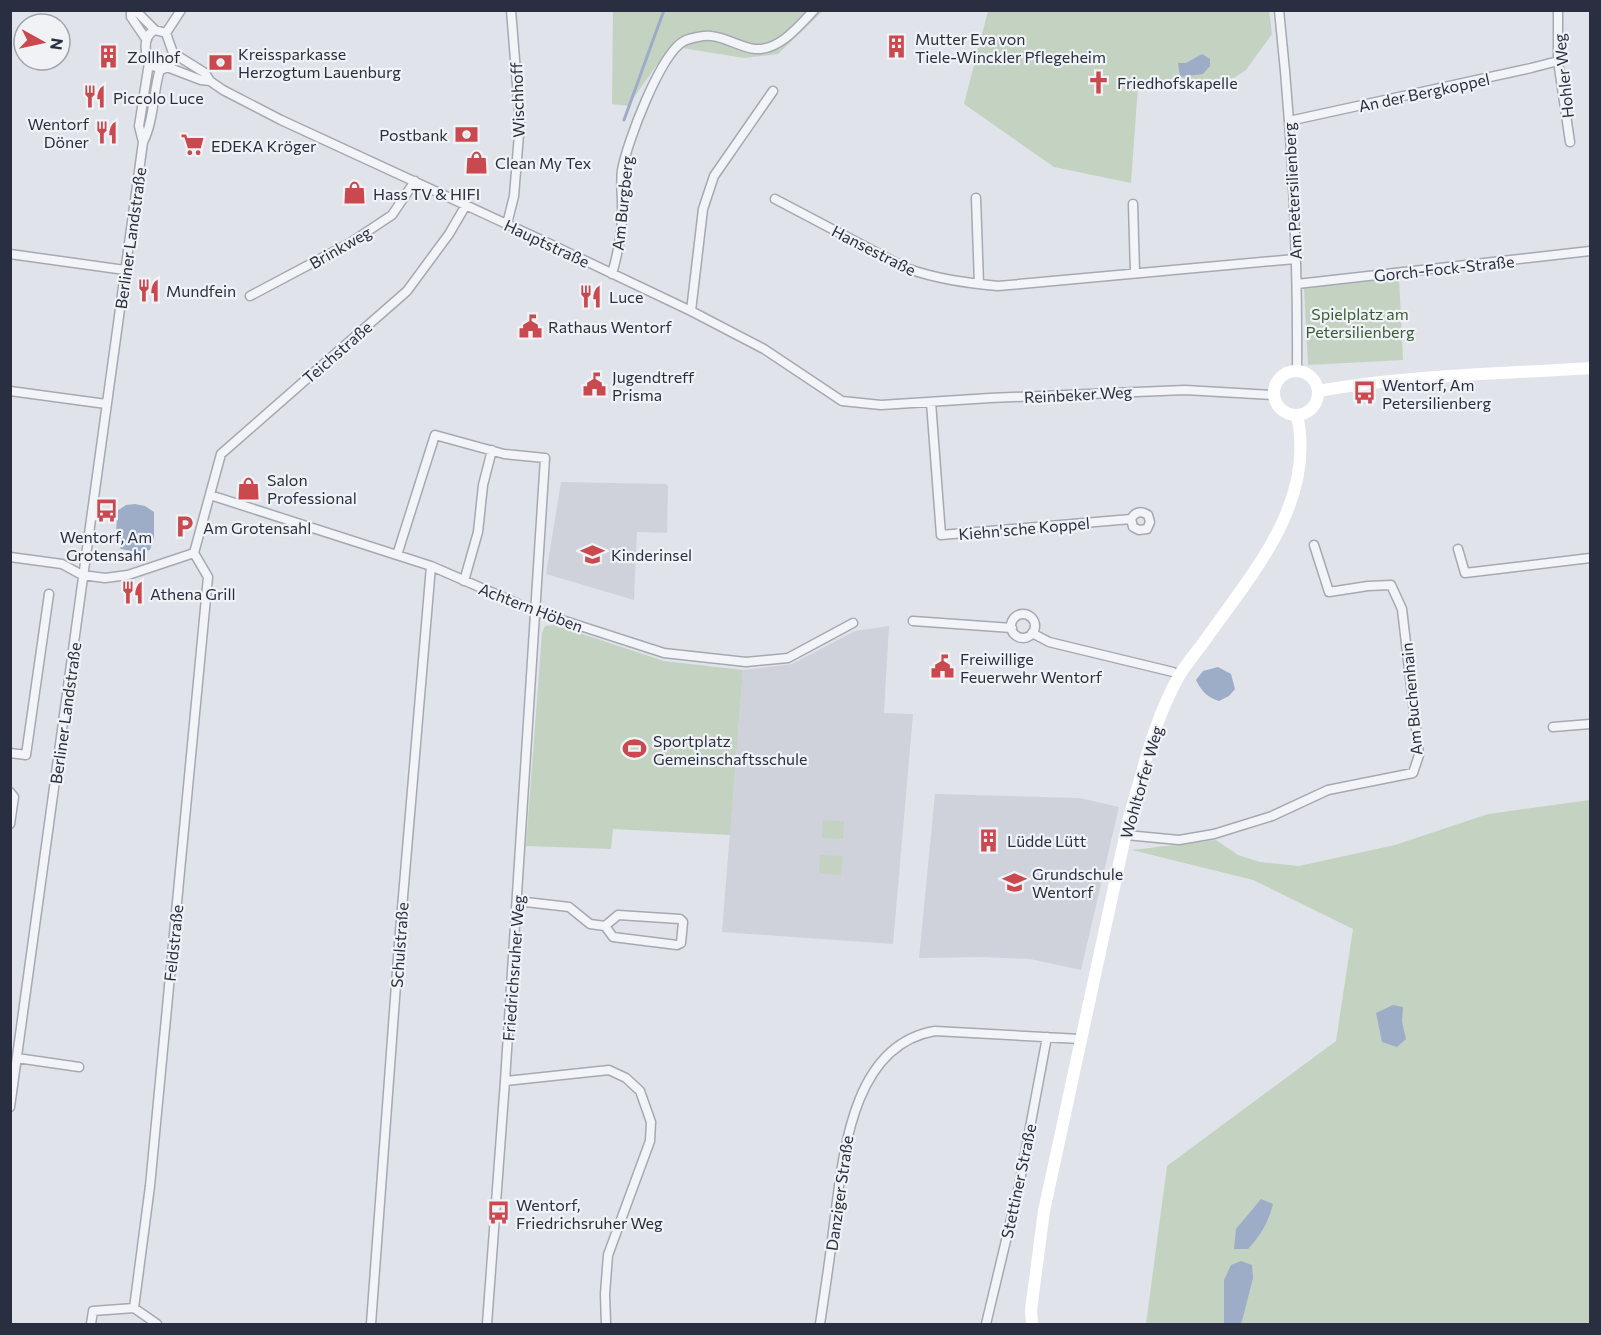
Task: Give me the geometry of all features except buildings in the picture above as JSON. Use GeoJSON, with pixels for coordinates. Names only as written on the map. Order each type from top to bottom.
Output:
{"type":"FeatureCollection","features":[{"type":"Feature","properties":{"kind":"main road"},"geometry":{"type":"LineString","coordinates":[[1318,391],[1363,383],[1415,378],[1590,368]]}},
{"type":"Feature","properties":{"kind":"main road"},"geometry":{"type":"LineString","coordinates":[[1297,371],[1309,375],[1318,391],[1310,410],[1297,415],[1279,407],[1274,395],[1280,378],[1297,371]]}},
{"type":"Feature","properties":{"kind":"main road","name":"Wohltorfer Weg"},"geometry":{"type":"LineString","coordinates":[[1032,1324],[1031,1310],[1044,1211],[1126,835],[1156,725],[1179,676],[1258,565],[1290,507],[1302,452],[1297,415]]}},
{"type":"Feature","properties":{"kind":"street"},"geometry":{"type":"LineString","coordinates":[[146,39],[131,17],[131,10],[138,12],[155,30]]}},
{"type":"Feature","properties":{"kind":"street"},"geometry":{"type":"LineString","coordinates":[[166,33],[181,10]]}},
{"type":"Feature","properties":{"kind":"street","name":"Wischhoff"},"geometry":{"type":"LineString","coordinates":[[507,224],[514,196],[520,122],[511,10]]}},
{"type":"Feature","properties":{"kind":"street","name":"Am Burgberg"},"geometry":{"type":"LineString","coordinates":[[612,274],[622,219],[622,172],[628,146],[640,114],[667,60],[684,41],[709,35],[754,49],[773,46],[794,31],[814,10]]}},
{"type":"Feature","properties":{"kind":"street","name":"Am Petersilienberg"},"geometry":{"type":"LineString","coordinates":[[1279,10],[1289,121],[1297,284],[1297,371]]}},
{"type":"Feature","properties":{"kind":"street","name":"Hohler Weg"},"geometry":{"type":"LineString","coordinates":[[1558,10],[1558,60],[1570,142]]}},
{"type":"Feature","properties":{"kind":"street"},"geometry":{"type":"LineString","coordinates":[[155,30],[166,33],[173,53],[171,64],[164,68],[152,66],[147,54],[148,34],[155,30]]}},
{"type":"Feature","properties":{"kind":"street","name":"Hauptstraße"},"geometry":{"type":"LineString","coordinates":[[173,53],[205,73],[210,81]]}},
{"type":"Feature","properties":{"kind":"street","name":"An der Bergkoppel"},"geometry":{"type":"LineString","coordinates":[[1289,121],[1531,68],[1558,60]]}},
{"type":"Feature","properties":{"kind":"street","name":"Berliner Landstraße"},"geometry":{"type":"LineString","coordinates":[[10,1107],[143,142],[140,126],[149,63]]}},
{"type":"Feature","properties":{"kind":"street","name":"Hauptstraße"},"geometry":{"type":"LineString","coordinates":[[164,68],[210,81],[281,120],[691,311],[764,349],[842,401],[881,405]]}},
{"type":"Feature","properties":{"kind":"street","name":"Berliner Landstraße"},"geometry":{"type":"LineString","coordinates":[[143,142],[147,136],[164,68]]}},
{"type":"Feature","properties":{"kind":"street"},"geometry":{"type":"LineString","coordinates":[[691,311],[703,209],[714,176],[773,91]]}},
{"type":"Feature","properties":{"kind":"street","name":"Brinkweg"},"geometry":{"type":"LineString","coordinates":[[250,296],[350,243],[392,215],[415,181]]}},
{"type":"Feature","properties":{"kind":"street"},"geometry":{"type":"LineString","coordinates":[[976,198],[979,284]]}},
{"type":"Feature","properties":{"kind":"street","name":"Hansestraße"},"geometry":{"type":"LineString","coordinates":[[775,199],[906,268],[929,276],[979,284],[998,286],[1135,272],[1295,260]]}},
{"type":"Feature","properties":{"kind":"street"},"geometry":{"type":"LineString","coordinates":[[1132,204],[1135,272]]}},
{"type":"Feature","properties":{"kind":"street","name":"Teichstraße"},"geometry":{"type":"LineString","coordinates":[[210,495],[221,454],[408,291],[449,234],[466,205]]}},
{"type":"Feature","properties":{"kind":"street","name":"Gorch-Fock-Straße"},"geometry":{"type":"LineString","coordinates":[[1297,284],[1590,251]]}},
{"type":"Feature","properties":{"kind":"street"},"geometry":{"type":"LineString","coordinates":[[10,254],[125,270]]}},
{"type":"Feature","properties":{"kind":"street","name":"Reinbeker Weg"},"geometry":{"type":"LineString","coordinates":[[881,405],[1185,390],[1274,395]]}},
{"type":"Feature","properties":{"kind":"street"},"geometry":{"type":"LineString","coordinates":[[10,391],[106,404]]}},
{"type":"Feature","properties":{"kind":"street","name":"Kiehn'sche Koppel"},"geometry":{"type":"LineString","coordinates":[[931,402],[941,535],[1131,519]]}},
{"type":"Feature","properties":{"kind":"street"},"geometry":{"type":"LineString","coordinates":[[398,555],[435,435],[492,450],[483,484],[478,532],[465,581]]}},
{"type":"Feature","properties":{"kind":"street","name":"Friedrichsruher Weg"},"geometry":{"type":"LineString","coordinates":[[487,1324],[517,901],[532,634],[537,612],[545,459],[504,454],[492,450]]}},
{"type":"Feature","properties":{"kind":"street"},"geometry":{"type":"LineString","coordinates":[[10,557],[62,564],[82,574],[114,578],[194,553],[210,495]]}},
{"type":"Feature","properties":{"kind":"street","name":"Achtern Höben"},"geometry":{"type":"LineString","coordinates":[[210,495],[431,566],[537,612],[664,653],[746,663],[788,658],[853,623]]}},
{"type":"Feature","properties":{"kind":"street","name":"Am Buchenhain"},"geometry":{"type":"LineString","coordinates":[[1126,835],[1179,840],[1214,834],[1272,816],[1328,790],[1413,773],[1419,755],[1402,609],[1391,585],[1329,592],[1314,545]]}},
{"type":"Feature","properties":{"kind":"street"},"geometry":{"type":"LineString","coordinates":[[1458,549],[1465,573],[1590,558]]}},
{"type":"Feature","properties":{"kind":"street","name":"Feldstraße"},"geometry":{"type":"LineString","coordinates":[[134,1308],[150,1186],[208,577],[194,553]]}},
{"type":"Feature","properties":{"kind":"street","name":"Schulstraße"},"geometry":{"type":"LineString","coordinates":[[371,1324],[399,944],[431,566]]}},
{"type":"Feature","properties":{"kind":"street","name":"Berliner Landstraße"},"geometry":{"type":"LineString","coordinates":[[10,753],[26,755],[49,594]]}},
{"type":"Feature","properties":{"kind":"street"},"geometry":{"type":"LineString","coordinates":[[1032,633],[1034,622],[1026,614],[1015,617],[1012,628],[1015,634],[1022,637],[1032,633],[1049,642],[1173,672],[1179,676]]}},
{"type":"Feature","properties":{"kind":"street"},"geometry":{"type":"LineString","coordinates":[[913,621],[1012,628]]}},
{"type":"Feature","properties":{"kind":"street"},"geometry":{"type":"LineString","coordinates":[[1553,727],[1590,724]]}},
{"type":"Feature","properties":{"kind":"street"},"geometry":{"type":"LineString","coordinates":[[10,792],[14,797],[10,824]]}},
{"type":"Feature","properties":{"kind":"street"},"geometry":{"type":"LineString","coordinates":[[517,901],[569,907],[590,924],[605,926],[618,915],[680,919],[683,922],[681,943],[676,945],[613,938],[605,926]]}},
{"type":"Feature","properties":{"kind":"street"},"geometry":{"type":"LineString","coordinates":[[12,1021],[22,1022]]}},
{"type":"Feature","properties":{"kind":"street","name":"Danziger Straße"},"geometry":{"type":"LineString","coordinates":[[820,1324],[849,1129],[865,1088],[884,1059],[896,1046],[912,1036],[935,1031],[1080,1039]]}},
{"type":"Feature","properties":{"kind":"street","name":"Stettiner Straße"},"geometry":{"type":"LineString","coordinates":[[986,1324],[1019,1186],[1047,1037]]}},
{"type":"Feature","properties":{"kind":"street"},"geometry":{"type":"LineString","coordinates":[[17,1058],[79,1067]]}},
{"type":"Feature","properties":{"kind":"street"},"geometry":{"type":"LineString","coordinates":[[505,1081],[609,1070],[626,1078],[640,1091],[651,1122],[650,1141],[608,1255],[605,1294],[606,1324]]}},
{"type":"Feature","properties":{"kind":"street"},"geometry":{"type":"LineString","coordinates":[[91,1324],[93,1311],[134,1308],[158,1324]]}},
{"type":"Feature","properties":{"kind":"shaded area","name":"Kinderinsel"},"geometry":{"type":"Polygon","coordinates":[[[561,482],[666,484],[668,486],[667,533],[637,532],[634,600],[546,574],[561,482]]]}},
{"type":"Feature","properties":{"kind":"shaded area"},"geometry":{"type":"Polygon","coordinates":[[[889,626],[884,713],[913,714],[893,944],[722,932],[743,670],[792,664],[855,631],[889,626]]]}},
{"type":"Feature","properties":{"kind":"shaded area","name":"Grundschule Wentorf"},"geometry":{"type":"Polygon","coordinates":[[[935,794],[1080,798],[1119,807],[1081,970],[1030,959],[919,958],[935,794]]]}},
{"type":"Feature","properties":{"kind":"green space"},"geometry":{"type":"Polygon","coordinates":[[[613,11],[823,11],[778,54],[744,58],[670,46],[628,106],[612,104],[613,11]]]}},
{"type":"Feature","properties":{"kind":"green space"},"geometry":{"type":"Polygon","coordinates":[[[988,11],[1269,11],[1272,34],[1246,70],[1234,78],[1138,86],[1131,183],[1054,167],[964,104],[988,11]]]}},
{"type":"Feature","properties":{"kind":"green space","name":"Spielplatz am Petersilienberg"},"geometry":{"type":"Polygon","coordinates":[[[1399,277],[1403,360],[1308,365],[1304,288],[1399,277]]]}},
{"type":"Feature","properties":{"kind":"green space","name":"Sportplatz Gemeinschaftsschule"},"geometry":{"type":"Polygon","coordinates":[[[555,625],[664,661],[743,670],[730,835],[613,829],[611,849],[526,846],[542,633],[545,626],[555,625]]]}},
{"type":"Feature","properties":{"kind":"green space"},"geometry":{"type":"Polygon","coordinates":[[[1590,800],[1590,1324],[1146,1324],[1167,1166],[1336,1041],[1353,929],[1253,880],[1132,850],[1216,840],[1238,855],[1260,862],[1299,866],[1395,845],[1488,814],[1590,800]]]}},
{"type":"Feature","properties":{"kind":"green space"},"geometry":{"type":"Polygon","coordinates":[[[823,820],[844,821],[843,839],[822,838],[823,820]]]}},
{"type":"Feature","properties":{"kind":"green space"},"geometry":{"type":"Polygon","coordinates":[[[820,855],[843,856],[841,875],[819,873],[820,855]]]}},
{"type":"Feature","properties":{"kind":"water"},"geometry":{"type":"Polygon","coordinates":[[[1202,54],[1210,59],[1210,66],[1203,74],[1180,77],[1178,63],[1186,63],[1202,54]]]}},
{"type":"Feature","properties":{"kind":"water"},"geometry":{"type":"Polygon","coordinates":[[[126,505],[145,506],[154,512],[154,537],[150,550],[136,552],[121,549],[116,540],[117,511],[126,505]]]}},
{"type":"Feature","properties":{"kind":"water"},"geometry":{"type":"Polygon","coordinates":[[[1218,667],[1231,674],[1235,689],[1229,696],[1219,701],[1205,694],[1196,680],[1203,671],[1218,667]]]}},
{"type":"Feature","properties":{"kind":"water"},"geometry":{"type":"Polygon","coordinates":[[[1393,1005],[1403,1007],[1402,1022],[1406,1039],[1397,1047],[1382,1042],[1376,1013],[1393,1005]]]}},
{"type":"Feature","properties":{"kind":"water"},"geometry":{"type":"Polygon","coordinates":[[[1261,1199],[1273,1204],[1264,1228],[1248,1249],[1234,1249],[1236,1229],[1261,1199]]]}},
{"type":"Feature","properties":{"kind":"water"},"geometry":{"type":"Polygon","coordinates":[[[1241,1261],[1252,1265],[1253,1278],[1242,1321],[1240,1324],[1224,1324],[1224,1280],[1231,1265],[1241,1261]]]}},
{"type":"Feature","properties":{"kind":"waterway"},"geometry":{"type":"LineString","coordinates":[[624,120],[664,10]]}},
{"type":"Feature","properties":{"kind":"place","name":"Mutter Eva von Tiele-Winckler Pflegeheim"},"geometry":{"type":"Point","coordinates":[897,47]}},
{"type":"Feature","properties":{"kind":"place","name":"Zollhof"},"geometry":{"type":"Point","coordinates":[109,56]}},
{"type":"Feature","properties":{"kind":"place","name":"Kreissparkasse Herzogtum Lauenburg"},"geometry":{"type":"Point","coordinates":[220,62]}},
{"type":"Feature","properties":{"kind":"place","name":"Friedhofskapelle"},"geometry":{"type":"Point","coordinates":[1099,82]}},
{"type":"Feature","properties":{"kind":"place","name":"Piccolo Luce"},"geometry":{"type":"Point","coordinates":[95,97]}},
{"type":"Feature","properties":{"kind":"place","name":"Wentorf Döner"},"geometry":{"type":"Point","coordinates":[107,132]}},
{"type":"Feature","properties":{"kind":"place","name":"Postbank"},"geometry":{"type":"Point","coordinates":[466,134]}},
{"type":"Feature","properties":{"kind":"place","name":"EDEKA Kröger"},"geometry":{"type":"Point","coordinates":[193,145]}},
{"type":"Feature","properties":{"kind":"place","name":"Clean My Tex"},"geometry":{"type":"Point","coordinates":[477,162]}},
{"type":"Feature","properties":{"kind":"place","name":"Hass TV & HIFI"},"geometry":{"type":"Point","coordinates":[355,193]}},
{"type":"Feature","properties":{"kind":"place","name":"Mundfein"},"geometry":{"type":"Point","coordinates":[148,290]}},
{"type":"Feature","properties":{"kind":"place","name":"Luce"},"geometry":{"type":"Point","coordinates":[591,296]}},
{"type":"Feature","properties":{"kind":"place","name":"Rathaus Wentorf"},"geometry":{"type":"Point","coordinates":[530,326]}},
{"type":"Feature","properties":{"kind":"place","name":"Jugendtreff Prisma"},"geometry":{"type":"Point","coordinates":[594,385]}},
{"type":"Feature","properties":{"kind":"place","name":"Wentorf, Am Petersilienberg"},"geometry":{"type":"Point","coordinates":[1364,393]}},
{"type":"Feature","properties":{"kind":"place","name":"Salon Professional"},"geometry":{"type":"Point","coordinates":[249,488]}},
{"type":"Feature","properties":{"kind":"place","name":"Wentorf, Am Grotensahl"},"geometry":{"type":"Point","coordinates":[106,511]}},
{"type":"Feature","properties":{"kind":"place","name":"Am Grotensahl"},"geometry":{"type":"Point","coordinates":[185,527]}},
{"type":"Feature","properties":{"kind":"place","name":"Kinderinsel"},"geometry":{"type":"Point","coordinates":[593,554]}},
{"type":"Feature","properties":{"kind":"place","name":"Athena Grill"},"geometry":{"type":"Point","coordinates":[132,593]}},
{"type":"Feature","properties":{"kind":"place","name":"Freiwillige Feuerwehr Wentorf"},"geometry":{"type":"Point","coordinates":[942,667]}},
{"type":"Feature","properties":{"kind":"place","name":"Sportplatz Gemeinschaftsschule"},"geometry":{"type":"Point","coordinates":[635,749]}},
{"type":"Feature","properties":{"kind":"place","name":"Lüdde Lütt"},"geometry":{"type":"Point","coordinates":[989,840]}},
{"type":"Feature","properties":{"kind":"place","name":"Grundschule Wentorf"},"geometry":{"type":"Point","coordinates":[1014,882]}},
{"type":"Feature","properties":{"kind":"place","name":"Wentorf, Friedrichsruher Weg"},"geometry":{"type":"Point","coordinates":[498,1213]}}]}
